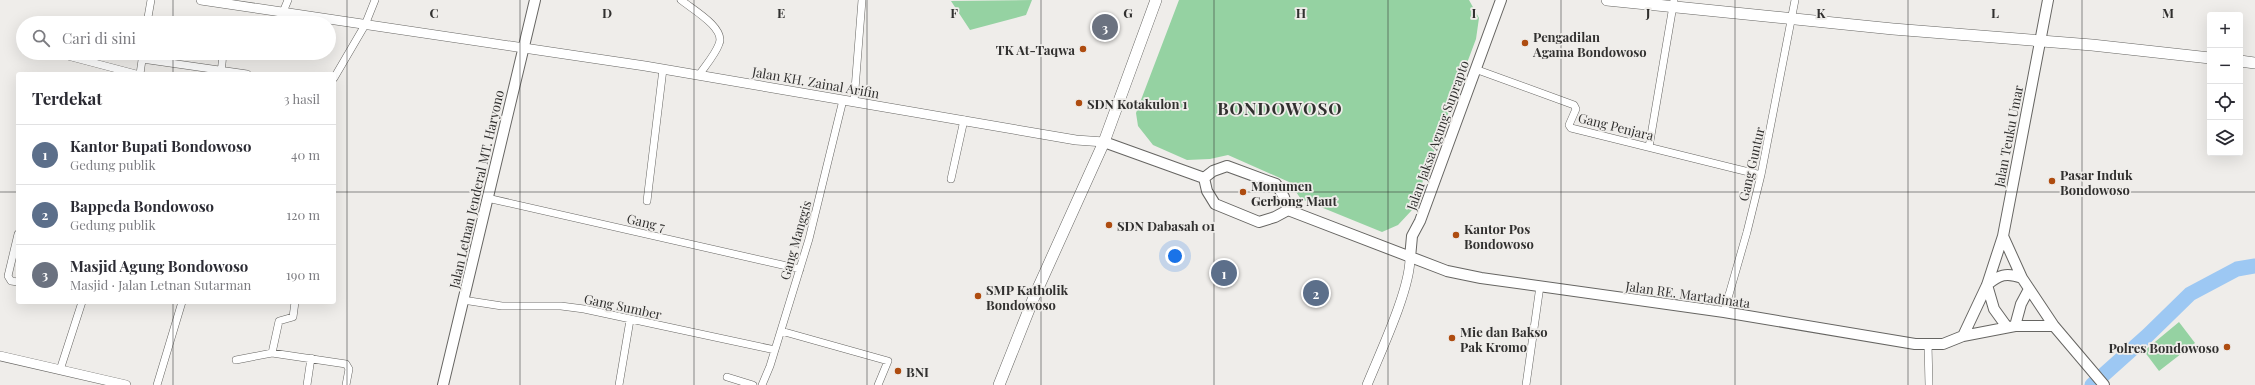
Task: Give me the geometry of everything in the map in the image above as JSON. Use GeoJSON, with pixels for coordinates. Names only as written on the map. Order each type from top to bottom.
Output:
{"type":"FeatureCollection","features":[{"type":"Feature","properties":{"kind":"main road","name":"Jalan Letnan Jenderal MT. Haryono"},"geometry":{"type":"LineString","coordinates":[[443,385],[535,0]]}},
{"type":"Feature","properties":{"kind":"main road"},"geometry":{"type":"LineString","coordinates":[[999,385],[1034,297],[1104,142],[1156,0]]}},
{"type":"Feature","properties":{"kind":"main road","name":"Jalan Jaksa Agung Suprapto"},"geometry":{"type":"LineString","coordinates":[[1410,258],[1412,236],[1420,221],[1492,20],[1501,0]]}},
{"type":"Feature","properties":{"kind":"main road"},"geometry":{"type":"LineString","coordinates":[[1607,0],[1673,3],[1791,19],[2207,58]]}},
{"type":"Feature","properties":{"kind":"main road","name":"Jalan Teuku Umar"},"geometry":{"type":"LineString","coordinates":[[1963,336],[1987,285],[2003,236],[2048,0]]}},
{"type":"Feature","properties":{"kind":"main road"},"geometry":{"type":"LineString","coordinates":[[2243,61],[2255,63]]}},
{"type":"Feature","properties":{"kind":"main road"},"geometry":{"type":"LineString","coordinates":[[1104,142],[1204,178]]}},
{"type":"Feature","properties":{"kind":"main road"},"geometry":{"type":"LineString","coordinates":[[1227,166],[1276,184],[1284,197],[1288,210],[1275,217],[1259,222],[1215,204],[1207,191],[1204,178],[1213,171],[1227,166]]}},
{"type":"Feature","properties":{"kind":"main road","name":"Jalan RE. Martadinata"},"geometry":{"type":"LineString","coordinates":[[1288,210],[1447,271],[1540,286],[1724,312],[1915,344],[1943,344],[1963,336],[2011,326],[2054,326]]}},
{"type":"Feature","properties":{"kind":"main road"},"geometry":{"type":"LineString","coordinates":[[2003,236],[2029,290],[2054,326],[2104,385]]}},
{"type":"Feature","properties":{"kind":"main road"},"geometry":{"type":"LineString","coordinates":[[2022,278],[2005,274],[1998,276],[1987,285],[1994,309],[2011,326],[2029,290]]}},
{"type":"Feature","properties":{"kind":"street"},"geometry":{"type":"LineString","coordinates":[[148,16],[151,0]]}},
{"type":"Feature","properties":{"kind":"street","name":"Jalan KH. Zainal Arifin"},"geometry":{"type":"LineString","coordinates":[[200,0],[311,16]]}},
{"type":"Feature","properties":{"kind":"street"},"geometry":{"type":"LineString","coordinates":[[287,16],[288,0]]}},
{"type":"Feature","properties":{"kind":"street"},"geometry":{"type":"LineString","coordinates":[[336,75],[365,25],[375,0]]}},
{"type":"Feature","properties":{"kind":"street"},"geometry":{"type":"LineString","coordinates":[[681,0],[715,26],[720,33],[719,44],[699,75]]}},
{"type":"Feature","properties":{"kind":"street"},"geometry":{"type":"LineString","coordinates":[[854,102],[862,0]]}},
{"type":"Feature","properties":{"kind":"street","name":"Gang Guntur"},"geometry":{"type":"LineString","coordinates":[[1724,312],[1747,232],[1761,175],[1795,0]]}},
{"type":"Feature","properties":{"kind":"street"},"geometry":{"type":"LineString","coordinates":[[1649,147],[1673,3]]}},
{"type":"Feature","properties":{"kind":"street","name":"Jalan KH. Zainal Arifin"},"geometry":{"type":"LineString","coordinates":[[336,20],[663,69],[1076,140],[1104,142]]}},
{"type":"Feature","properties":{"kind":"street"},"geometry":{"type":"LineString","coordinates":[[83,60],[128,72]]}},
{"type":"Feature","properties":{"kind":"street"},"geometry":{"type":"LineString","coordinates":[[140,72],[142,60]]}},
{"type":"Feature","properties":{"kind":"street"},"geometry":{"type":"LineString","coordinates":[[162,60],[221,72],[223,60]]}},
{"type":"Feature","properties":{"kind":"street"},"geometry":{"type":"LineString","coordinates":[[647,201],[663,69]]}},
{"type":"Feature","properties":{"kind":"street","name":"Gang Penjara"},"geometry":{"type":"LineString","coordinates":[[1475,69],[1574,104],[1576,109],[1569,125],[1570,128],[1761,175]]}},
{"type":"Feature","properties":{"kind":"street","name":"Gang Manggis"},"geometry":{"type":"LineString","coordinates":[[762,385],[775,350],[800,269],[826,172],[843,100]]}},
{"type":"Feature","properties":{"kind":"street"},"geometry":{"type":"LineString","coordinates":[[951,179],[964,120]]}},
{"type":"Feature","properties":{"kind":"street","name":"Gang 7"},"geometry":{"type":"LineString","coordinates":[[487,198],[800,269]]}},
{"type":"Feature","properties":{"kind":"street"},"geometry":{"type":"LineString","coordinates":[[16,242],[8,276],[11,281],[16,282]]}},
{"type":"Feature","properties":{"kind":"street"},"geometry":{"type":"LineString","coordinates":[[1367,385],[1404,290],[1410,272],[1410,258]]}},
{"type":"Feature","properties":{"kind":"street"},"geometry":{"type":"LineString","coordinates":[[1526,385],[1540,286]]}},
{"type":"Feature","properties":{"kind":"street","name":"Gang Sumber"},"geometry":{"type":"LineString","coordinates":[[463,300],[502,306],[561,306],[584,309],[775,350]]}},
{"type":"Feature","properties":{"kind":"street"},"geometry":{"type":"LineString","coordinates":[[60,370],[81,304]]}},
{"type":"Feature","properties":{"kind":"street"},"geometry":{"type":"LineString","coordinates":[[157,385],[181,304]]}},
{"type":"Feature","properties":{"kind":"street"},"geometry":{"type":"LineString","coordinates":[[272,353],[279,321],[293,317],[295,304]]}},
{"type":"Feature","properties":{"kind":"street"},"geometry":{"type":"LineString","coordinates":[[619,385],[630,320]]}},
{"type":"Feature","properties":{"kind":"street"},"geometry":{"type":"LineString","coordinates":[[781,331],[888,361],[878,385]]}},
{"type":"Feature","properties":{"kind":"street"},"geometry":{"type":"LineString","coordinates":[[1928,344],[1929,382]]}},
{"type":"Feature","properties":{"kind":"street"},"geometry":{"type":"LineString","coordinates":[[236,360],[272,353],[347,364],[349,370],[346,385]]}},
{"type":"Feature","properties":{"kind":"street"},"geometry":{"type":"LineString","coordinates":[[0,356],[126,385]]}},
{"type":"Feature","properties":{"kind":"street"},"geometry":{"type":"LineString","coordinates":[[307,385],[311,358]]}},
{"type":"Feature","properties":{"kind":"street"},"geometry":{"type":"LineString","coordinates":[[727,377],[753,385]]}},
{"type":"Feature","properties":{"kind":"green space"},"geometry":{"type":"Polygon","coordinates":[[[1032,0],[1026,15],[970,30],[951,1],[1032,0]]]}},
{"type":"Feature","properties":{"kind":"green space"},"geometry":{"type":"Polygon","coordinates":[[[1179,0],[1469,0],[1479,18],[1476,39],[1412,210],[1398,225],[1382,232],[1301,199],[1289,182],[1228,155],[1210,159],[1187,160],[1153,145],[1138,126],[1136,113],[1179,0]]]}},
{"type":"Feature","properties":{"kind":"green space"},"geometry":{"type":"Polygon","coordinates":[[[2179,322],[2195,343],[2159,371],[2144,351],[2179,322]]]}},
{"type":"Feature","properties":{"kind":"waterway"},"geometry":{"type":"LineString","coordinates":[[2092,385],[2148,335],[2190,294],[2237,269],[2255,266]]}},
{"type":"Feature","properties":{"kind":"place","name":"Masjid Agung Bondowoso"},"geometry":{"type":"Point","coordinates":[1105,27]}},
{"type":"Feature","properties":{"kind":"place","name":"Pengadilan Agama Bondowoso"},"geometry":{"type":"Point","coordinates":[1525,43]}},
{"type":"Feature","properties":{"kind":"place","name":"TK At-Taqwa"},"geometry":{"type":"Point","coordinates":[1083,49]}},
{"type":"Feature","properties":{"kind":"place","name":"SDN Kotakulon 1"},"geometry":{"type":"Point","coordinates":[1079,103]}},
{"type":"Feature","properties":{"kind":"place","name":"Pasar Induk Bondowoso"},"geometry":{"type":"Point","coordinates":[2052,181]}},
{"type":"Feature","properties":{"kind":"place","name":"Monumen Gerbong Maut"},"geometry":{"type":"Point","coordinates":[1243,192]}},
{"type":"Feature","properties":{"kind":"place","name":"SDN Dabasah 01"},"geometry":{"type":"Point","coordinates":[1109,225]}},
{"type":"Feature","properties":{"kind":"place","name":"Kantor Pos Bondowoso"},"geometry":{"type":"Point","coordinates":[1456,235]}},
{"type":"Feature","properties":{"kind":"place","name":"Kantor Bupati Bondowoso"},"geometry":{"type":"Point","coordinates":[1224,273]}},
{"type":"Feature","properties":{"kind":"place","name":"Bappeda Bondowoso"},"geometry":{"type":"Point","coordinates":[1316,293]}},
{"type":"Feature","properties":{"kind":"place","name":"SMP Katholik Bondowoso"},"geometry":{"type":"Point","coordinates":[978,296]}},
{"type":"Feature","properties":{"kind":"place","name":"Mie dan Bakso Pak Kromo"},"geometry":{"type":"Point","coordinates":[1452,338]}},
{"type":"Feature","properties":{"kind":"place","name":"Polres Bondowoso"},"geometry":{"type":"Point","coordinates":[2227,347]}},
{"type":"Feature","properties":{"kind":"place","name":"BNI"},"geometry":{"type":"Point","coordinates":[898,371]}},
{"type":"Feature","properties":{"kind":"district","name":"BONDOWOSO"},"geometry":{"type":"Point","coordinates":[1280,108]}}]}
